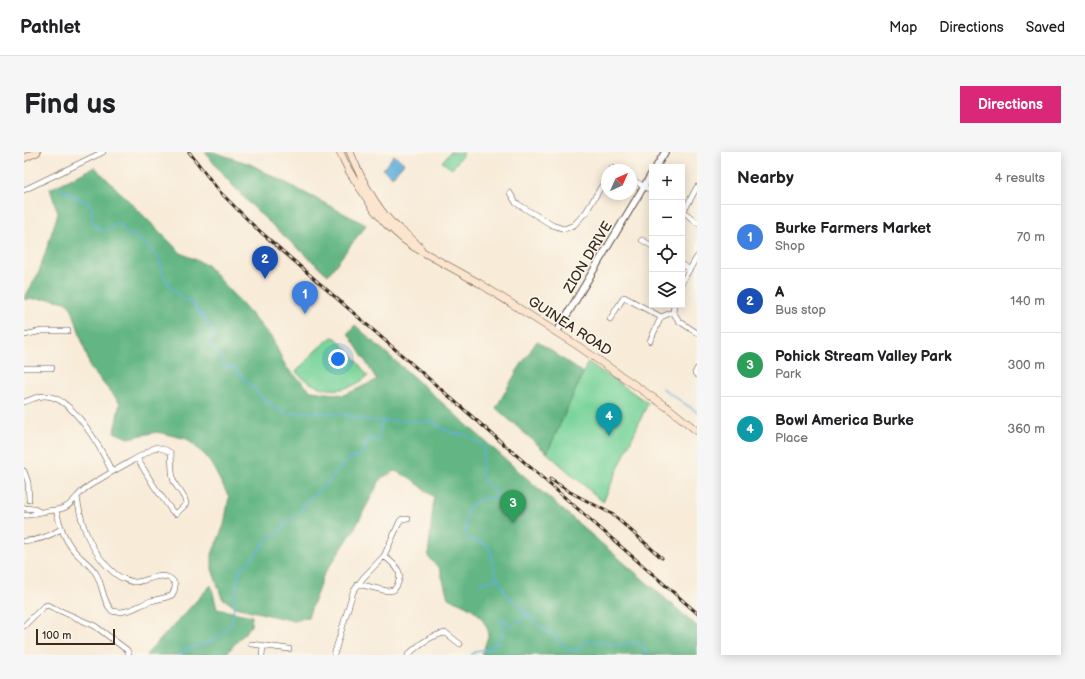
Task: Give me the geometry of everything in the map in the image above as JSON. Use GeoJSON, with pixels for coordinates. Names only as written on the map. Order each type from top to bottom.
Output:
{"type":"FeatureCollection","features":[{"type":"Feature","properties":{"kind":"main road"},"geometry":{"type":"LineString","coordinates":[[24,158],[37,152]]}},
{"type":"Feature","properties":{"kind":"main road"},"geometry":{"type":"LineString","coordinates":[[340,152],[349,171],[370,205],[380,218],[396,230]]}},
{"type":"Feature","properties":{"kind":"main road"},"geometry":{"type":"LineString","coordinates":[[350,152],[363,180],[396,230]]}},
{"type":"Feature","properties":{"kind":"main road","name":"GUINEA ROAD"},"geometry":{"type":"LineString","coordinates":[[396,230],[417,243],[423,251],[479,283],[557,332],[670,410],[697,431]]}},
{"type":"Feature","properties":{"kind":"street"},"geometry":{"type":"LineString","coordinates":[[24,190],[104,152]]}},
{"type":"Feature","properties":{"kind":"street"},"geometry":{"type":"LineString","coordinates":[[658,164],[665,152]]}},
{"type":"Feature","properties":{"kind":"street","name":"ZION DRIVE"},"geometry":{"type":"LineString","coordinates":[[557,332],[649,178]]}},
{"type":"Feature","properties":{"kind":"street"},"geometry":{"type":"LineString","coordinates":[[637,182],[649,189]]}},
{"type":"Feature","properties":{"kind":"street"},"geometry":{"type":"LineString","coordinates":[[510,193],[516,203],[552,225],[564,229],[574,225],[586,212],[601,187]]}},
{"type":"Feature","properties":{"kind":"street"},"geometry":{"type":"LineString","coordinates":[[685,208],[697,187]]}},
{"type":"Feature","properties":{"kind":"street"},"geometry":{"type":"LineString","coordinates":[[685,213],[697,223]]}},
{"type":"Feature","properties":{"kind":"street"},"geometry":{"type":"LineString","coordinates":[[642,240],[649,244]]}},
{"type":"Feature","properties":{"kind":"street"},"geometry":{"type":"LineString","coordinates":[[685,276],[697,257]]}},
{"type":"Feature","properties":{"kind":"street"},"geometry":{"type":"LineString","coordinates":[[685,267],[689,269]]}},
{"type":"Feature","properties":{"kind":"street"},"geometry":{"type":"LineString","coordinates":[[610,318],[624,297],[661,317]]}},
{"type":"Feature","properties":{"kind":"street"},"geometry":{"type":"LineString","coordinates":[[674,308],[673,312],[679,321],[697,333]]}},
{"type":"Feature","properties":{"kind":"street"},"geometry":{"type":"LineString","coordinates":[[650,341],[661,317],[673,312]]}},
{"type":"Feature","properties":{"kind":"street"},"geometry":{"type":"LineString","coordinates":[[24,335],[42,331],[68,331]]}},
{"type":"Feature","properties":{"kind":"street"},"geometry":{"type":"LineString","coordinates":[[24,368],[52,368]]}},
{"type":"Feature","properties":{"kind":"street"},"geometry":{"type":"LineString","coordinates":[[697,369],[695,373],[697,375]]}},
{"type":"Feature","properties":{"kind":"street"},"geometry":{"type":"LineString","coordinates":[[24,402],[36,397],[46,396],[56,399],[74,411],[91,434],[112,472]]}},
{"type":"Feature","properties":{"kind":"street"},"geometry":{"type":"LineString","coordinates":[[24,515],[35,515],[40,512],[56,510],[69,505],[85,489],[112,472],[137,458],[156,448],[166,450],[170,453],[174,482],[186,499],[186,504],[176,514],[172,511],[154,486],[137,458]]}},
{"type":"Feature","properties":{"kind":"street"},"geometry":{"type":"LineString","coordinates":[[24,472],[28,482],[29,500]]}},
{"type":"Feature","properties":{"kind":"street"},"geometry":{"type":"LineString","coordinates":[[56,510],[61,529],[71,547],[94,571],[99,580],[107,604],[112,611],[122,612],[130,610],[151,601],[169,596],[174,591],[175,584],[167,577],[158,577],[134,582],[122,578],[113,572],[102,560],[88,539],[84,529],[77,497]]}},
{"type":"Feature","properties":{"kind":"street"},"geometry":{"type":"LineString","coordinates":[[24,508],[34,509],[40,512]]}},
{"type":"Feature","properties":{"kind":"street"},"geometry":{"type":"LineString","coordinates":[[334,655],[353,592],[358,584],[384,556],[400,521],[402,519],[408,519]]}},
{"type":"Feature","properties":{"kind":"street"},"geometry":{"type":"LineString","coordinates":[[24,541],[42,538],[54,534],[61,529]]}},
{"type":"Feature","properties":{"kind":"street"},"geometry":{"type":"LineString","coordinates":[[358,584],[387,591],[394,590],[397,586],[399,572],[396,566],[384,556]]}},
{"type":"Feature","properties":{"kind":"street"},"geometry":{"type":"LineString","coordinates":[[24,626],[43,607],[47,606],[95,626],[127,650],[129,655]]}},
{"type":"Feature","properties":{"kind":"street"},"geometry":{"type":"LineString","coordinates":[[408,655],[418,645],[439,634],[446,633],[460,644]]}},
{"type":"Feature","properties":{"kind":"street"},"geometry":{"type":"LineString","coordinates":[[251,644],[289,649]]}},
{"type":"Feature","properties":{"kind":"street"},"geometry":{"type":"LineString","coordinates":[[262,655],[263,646]]}},
{"type":"Feature","properties":{"kind":"green space"},"geometry":{"type":"Polygon","coordinates":[[[205,152],[213,152],[250,164],[366,225],[328,275],[279,231],[233,186],[205,152]]]}},
{"type":"Feature","properties":{"kind":"green space"},"geometry":{"type":"Polygon","coordinates":[[[450,152],[464,153],[452,169],[442,162],[450,152]]]}},
{"type":"Feature","properties":{"kind":"green space"},"geometry":{"type":"Polygon","coordinates":[[[95,167],[181,253],[207,265],[272,338],[286,367],[311,391],[344,395],[377,380],[348,333],[355,325],[541,491],[697,626],[697,655],[482,655],[489,633],[486,625],[474,610],[448,598],[440,569],[428,557],[434,497],[409,477],[395,471],[381,478],[354,530],[323,576],[308,617],[294,621],[235,607],[222,598],[212,569],[212,554],[224,525],[229,497],[206,456],[187,439],[157,432],[128,438],[114,432],[120,403],[91,369],[72,309],[66,302],[51,299],[24,299],[39,272],[58,213],[50,189],[95,167]]]}},
{"type":"Feature","properties":{"kind":"green space"},"geometry":{"type":"Polygon","coordinates":[[[332,337],[336,338],[352,355],[368,376],[350,387],[341,389],[322,388],[304,379],[296,372],[316,350],[332,337]]]}},
{"type":"Feature","properties":{"kind":"green space"},"geometry":{"type":"Polygon","coordinates":[[[537,341],[583,373],[547,453],[496,408],[517,371],[537,341]]]}},
{"type":"Feature","properties":{"kind":"green space"},"geometry":{"type":"Polygon","coordinates":[[[588,362],[648,403],[603,502],[547,453],[588,362]]]}},
{"type":"Feature","properties":{"kind":"green space"},"geometry":{"type":"Polygon","coordinates":[[[211,585],[217,609],[252,616],[251,626],[225,655],[146,655],[211,585]]]}},
{"type":"Feature","properties":{"kind":"water"},"geometry":{"type":"Polygon","coordinates":[[[394,155],[404,163],[392,177],[383,169],[394,155]]]}},
{"type":"Feature","properties":{"kind":"waterway"},"geometry":{"type":"LineString","coordinates":[[58,187],[89,204],[92,208],[93,223],[100,230],[109,229],[117,223],[122,225],[123,229],[152,251],[160,261],[162,272],[169,285],[180,297],[192,303],[214,333],[210,341],[211,347],[219,353],[224,365],[227,368],[233,367],[264,400],[284,413],[323,412],[346,415],[369,421],[430,421],[449,432],[468,436],[484,447],[482,471],[483,479],[485,483],[494,489],[497,494],[495,497],[477,501],[470,507],[466,518],[466,535],[469,540],[474,540],[486,545],[490,549],[495,573],[509,598],[538,625],[552,634],[568,649],[576,651],[587,640],[617,645],[633,643],[641,645],[645,649],[647,655]]}},
{"type":"Feature","properties":{"kind":"waterway"},"geometry":{"type":"LineString","coordinates":[[662,388],[697,412]]}},
{"type":"Feature","properties":{"kind":"waterway"},"geometry":{"type":"LineString","coordinates":[[180,655],[184,650],[213,641],[232,624],[235,595],[240,569],[249,563],[269,537],[276,535],[283,529],[286,523],[302,509],[309,498],[326,485],[345,462],[361,454],[366,447],[367,439],[369,437],[373,440],[378,440],[378,434],[383,422]]}},
{"type":"Feature","properties":{"kind":"waterway"},"geometry":{"type":"LineString","coordinates":[[479,584],[498,578]]}},
{"type":"Feature","properties":{"kind":"waterway"},"geometry":{"type":"LineString","coordinates":[[516,623],[529,615]]}},
{"type":"Feature","properties":{"kind":"waterway"},"geometry":{"type":"LineString","coordinates":[[471,655],[479,650],[489,650],[491,645],[498,643],[504,629],[500,621],[505,620],[511,626]]}},
{"type":"Feature","properties":{"kind":"railway"},"geometry":{"type":"LineString","coordinates":[[189,152],[219,191],[255,227],[697,613]]}},
{"type":"Feature","properties":{"kind":"railway"},"geometry":{"type":"LineString","coordinates":[[550,479],[570,492],[612,514],[662,558]]}},
{"type":"Feature","properties":{"kind":"place","name":"A"},"geometry":{"type":"Point","coordinates":[265,279]}},
{"type":"Feature","properties":{"kind":"place","name":"Burke Farmers Market"},"geometry":{"type":"Point","coordinates":[305,314]}},
{"type":"Feature","properties":{"kind":"place","name":"Bowl America Burke"},"geometry":{"type":"Point","coordinates":[609,436]}},
{"type":"Feature","properties":{"kind":"place","name":"Pohick Stream Valley Park"},"geometry":{"type":"Point","coordinates":[513,523]}}]}
